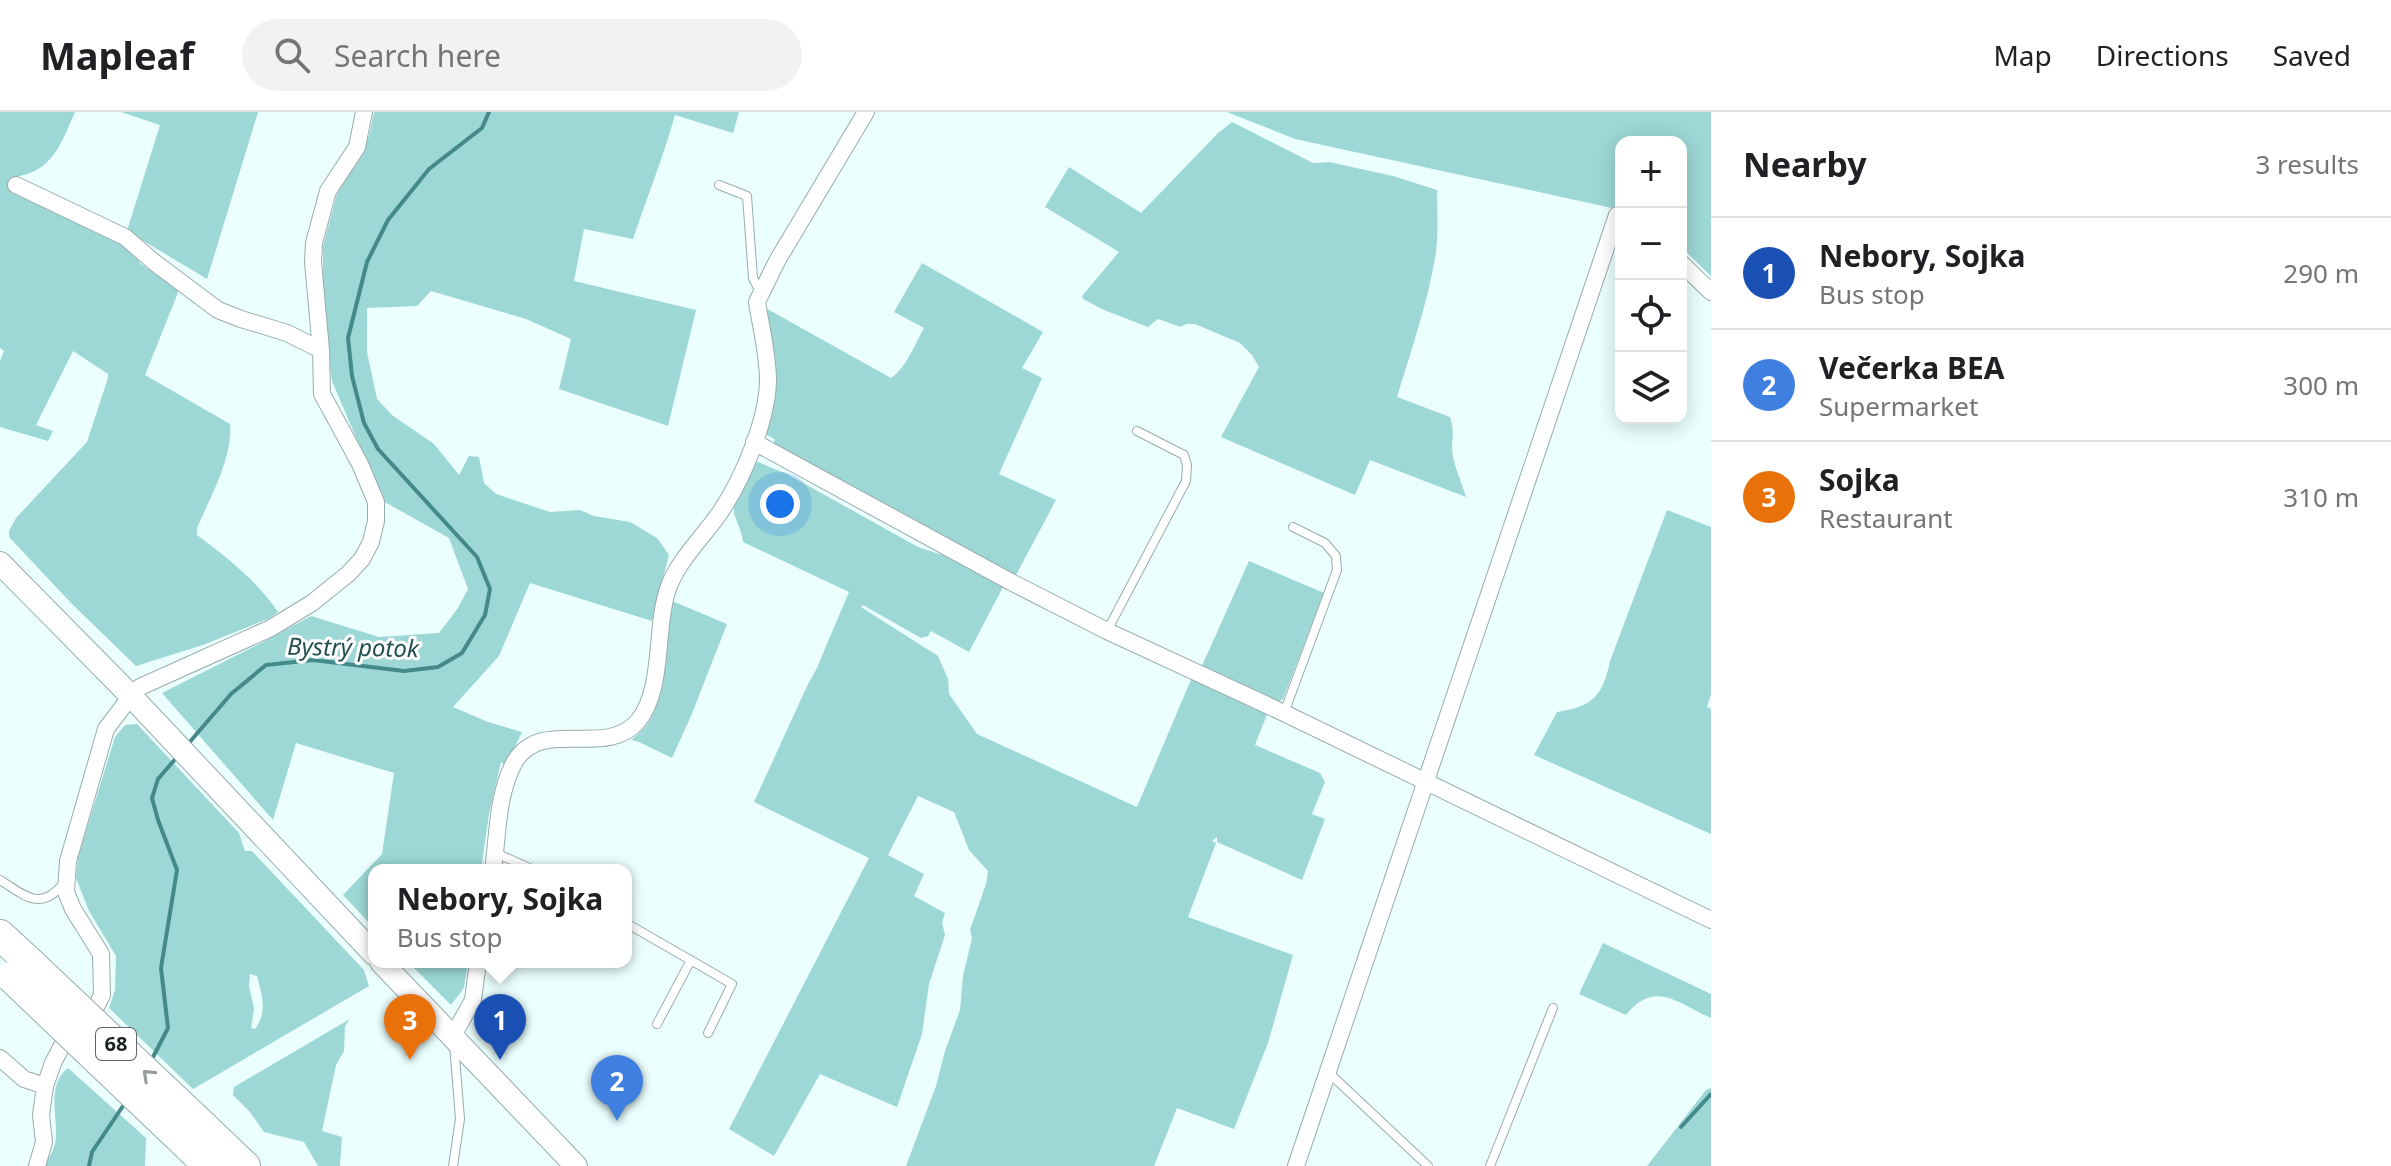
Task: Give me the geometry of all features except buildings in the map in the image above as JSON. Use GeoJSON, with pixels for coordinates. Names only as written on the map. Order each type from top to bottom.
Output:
{"type":"FeatureCollection","features":[{"type":"Feature","properties":{"kind":"highway","name":"68"},"geometry":{"type":"LineString","coordinates":[[0,935],[13,968],[201,1147],[245,1166]]}},
{"type":"Feature","properties":{"kind":"main road"},"geometry":{"type":"LineString","coordinates":[[0,563],[131,696],[368,948]]}},
{"type":"Feature","properties":{"kind":"main road"},"geometry":{"type":"LineString","coordinates":[[387,968],[576,1166]]}},
{"type":"Feature","properties":{"kind":"street"},"geometry":{"type":"LineString","coordinates":[[37,1166],[44,1142],[41,1115],[45,1086],[53,1063],[65,1040],[95,1009],[102,995],[101,954],[73,909],[66,892],[66,880],[68,861],[106,729],[140,687],[271,628],[312,603],[348,574],[362,559],[371,542],[376,502],[360,464],[322,394],[313,262],[314,243],[328,191],[357,147],[364,112]]}},
{"type":"Feature","properties":{"kind":"street"},"geometry":{"type":"LineString","coordinates":[[494,864],[503,792],[523,750],[555,739],[611,739],[628,732],[648,706],[664,601],[670,583],[722,509],[739,479],[763,412],[768,383],[757,302],[760,292],[866,112]]}},
{"type":"Feature","properties":{"kind":"street"},"geometry":{"type":"LineString","coordinates":[[16,185],[125,237],[218,310],[287,333],[321,350]]}},
{"type":"Feature","properties":{"kind":"street"},"geometry":{"type":"LineString","coordinates":[[1296,1166],[1615,221]]}},
{"type":"Feature","properties":{"kind":"street"},"geometry":{"type":"LineString","coordinates":[[1687,269],[1711,292]]}},
{"type":"Feature","properties":{"kind":"street"},"geometry":{"type":"LineString","coordinates":[[754,442],[1107,631],[1284,713],[1711,920]]}},
{"type":"Feature","properties":{"kind":"street"},"geometry":{"type":"LineString","coordinates":[[453,1036],[473,1000],[477,968]]}},
{"type":"Feature","properties":{"kind":"street"},"geometry":{"type":"LineString","coordinates":[[0,1058],[24,1079],[45,1086]]}},
{"type":"Feature","properties":{"kind":"lane"},"geometry":{"type":"LineString","coordinates":[[719,185],[747,196],[753,278],[760,292]]}},
{"type":"Feature","properties":{"kind":"lane"},"geometry":{"type":"LineString","coordinates":[[1107,631],[1186,481],[1184,455],[1137,431]]}},
{"type":"Feature","properties":{"kind":"lane"},"geometry":{"type":"LineString","coordinates":[[1284,713],[1337,570],[1336,556],[1325,543],[1293,527]]}},
{"type":"Feature","properties":{"kind":"lane"},"geometry":{"type":"LineString","coordinates":[[495,852],[521,864]]}},
{"type":"Feature","properties":{"kind":"lane"},"geometry":{"type":"LineString","coordinates":[[0,880],[38,900],[56,893],[66,880]]}},
{"type":"Feature","properties":{"kind":"lane"},"geometry":{"type":"LineString","coordinates":[[632,926],[732,984],[708,1033]]}},
{"type":"Feature","properties":{"kind":"lane"},"geometry":{"type":"LineString","coordinates":[[657,1024],[691,960]]}},
{"type":"Feature","properties":{"kind":"lane"},"geometry":{"type":"LineString","coordinates":[[1490,1166],[1553,1008]]}},
{"type":"Feature","properties":{"kind":"lane"},"geometry":{"type":"LineString","coordinates":[[453,1036],[460,1119],[453,1166]]}},
{"type":"Feature","properties":{"kind":"lane"},"geometry":{"type":"LineString","coordinates":[[1328,1072],[1428,1166]]}},
{"type":"Feature","properties":{"kind":"shaded area"},"geometry":{"type":"Polygon","coordinates":[[[0,112],[75,112],[65,135],[46,163],[37,170],[13,177],[8,187],[128,248],[141,264],[179,290],[145,375],[230,424],[228,450],[197,535],[260,590],[278,612],[270,618],[203,645],[136,666],[9,537],[16,518],[87,442],[108,374],[73,351],[36,425],[53,431],[48,441],[0,427],[0,361],[4,351],[0,348],[0,112]]]}},
{"type":"Feature","properties":{"kind":"shaded area"},"geometry":{"type":"Polygon","coordinates":[[[121,112],[258,112],[207,279],[127,231],[160,125],[121,112]]]}},
{"type":"Feature","properties":{"kind":"shaded area"},"geometry":{"type":"Polygon","coordinates":[[[374,112],[739,112],[733,133],[675,115],[633,239],[584,229],[574,281],[696,310],[668,426],[559,389],[571,339],[526,319],[431,291],[417,306],[367,308],[367,352],[377,399],[392,415],[434,444],[459,475],[469,456],[479,457],[484,483],[496,494],[550,512],[580,510],[594,516],[630,522],[657,538],[669,555],[652,621],[530,583],[499,656],[453,707],[522,732],[506,766],[501,762],[482,864],[372,864],[382,854],[394,773],[296,743],[273,820],[162,693],[311,616],[379,637],[439,633],[468,589],[449,538],[383,501],[332,381],[323,321],[323,246],[337,194],[369,136],[374,112]]]}},
{"type":"Feature","properties":{"kind":"shaded area"},"geometry":{"type":"Polygon","coordinates":[[[1227,112],[1711,112],[1711,276],[1687,253],[1687,136],[1615,136],[1615,209],[1295,139],[1227,112]]]}},
{"type":"Feature","properties":{"kind":"shaded area"},"geometry":{"type":"Polygon","coordinates":[[[1232,122],[1313,163],[1329,162],[1393,176],[1437,190],[1437,241],[1432,276],[1397,397],[1450,417],[1453,457],[1466,497],[1370,460],[1355,495],[1221,437],[1259,367],[1240,343],[1195,324],[1181,327],[1158,319],[1148,327],[1083,299],[1082,296],[1119,252],[1045,207],[1069,167],[1141,213],[1232,122]]]}},
{"type":"Feature","properties":{"kind":"shaded area"},"geometry":{"type":"Polygon","coordinates":[[[922,263],[1043,332],[1022,368],[1042,378],[999,474],[1056,500],[1015,577],[945,540],[916,520],[910,520],[775,447],[774,439],[764,433],[762,306],[891,378],[906,362],[924,328],[894,312],[922,263]]]}},
{"type":"Feature","properties":{"kind":"shaded area"},"geometry":{"type":"Polygon","coordinates":[[[758,462],[787,474],[918,547],[945,556],[1003,587],[969,652],[931,631],[921,638],[863,605],[861,607],[938,656],[948,679],[949,694],[977,734],[1137,807],[1193,675],[1268,712],[1255,745],[1320,773],[1325,782],[1312,814],[1325,819],[1302,880],[1217,842],[1217,837],[1212,841],[1216,843],[1188,917],[1293,955],[1268,1043],[1234,1129],[1177,1108],[1154,1166],[906,1166],[960,1010],[963,976],[972,938],[970,930],[988,871],[969,850],[954,812],[918,796],[888,855],[924,874],[914,896],[945,913],[942,923],[945,935],[929,984],[922,1034],[897,1107],[820,1074],[774,1156],[729,1129],[869,858],[754,802],[849,592],[743,542],[734,507],[752,464],[758,462]]]}},
{"type":"Feature","properties":{"kind":"shaded area"},"geometry":{"type":"Polygon","coordinates":[[[1667,510],[1711,527],[1711,694],[1707,707],[1711,709],[1711,834],[1534,755],[1557,712],[1587,703],[1604,683],[1667,510]]]}},
{"type":"Feature","properties":{"kind":"shaded area"},"geometry":{"type":"Polygon","coordinates":[[[1249,561],[1324,593],[1283,699],[1276,703],[1201,668],[1249,561]]]}},
{"type":"Feature","properties":{"kind":"shaded area"},"geometry":{"type":"Polygon","coordinates":[[[672,601],[727,624],[672,758],[631,740],[649,722],[655,710],[665,664],[672,601]]]}},
{"type":"Feature","properties":{"kind":"shaded area"},"geometry":{"type":"Polygon","coordinates":[[[137,724],[239,833],[245,851],[252,851],[364,970],[369,986],[193,1089],[109,1008],[115,990],[116,956],[89,911],[76,878],[78,857],[115,737],[125,725],[137,724]],[[250,974],[249,986],[254,1009],[251,1028],[255,1029],[263,1010],[257,976],[250,974]]]}},
{"type":"Feature","properties":{"kind":"shaded area"},"geometry":{"type":"Polygon","coordinates":[[[368,869],[368,922],[343,895],[368,869]]]}},
{"type":"Feature","properties":{"kind":"shaded area"},"geometry":{"type":"Polygon","coordinates":[[[1603,943],[1711,994],[1711,1018],[1667,997],[1646,998],[1626,1015],[1579,994],[1603,943]]]}},
{"type":"Feature","properties":{"kind":"shaded area"},"geometry":{"type":"Polygon","coordinates":[[[414,968],[467,968],[464,988],[451,1005],[414,968]]]}},
{"type":"Feature","properties":{"kind":"shaded area"},"geometry":{"type":"Polygon","coordinates":[[[350,1019],[345,1026],[344,1051],[336,1065],[322,1131],[342,1137],[340,1166],[318,1166],[304,1142],[264,1132],[233,1095],[234,1087],[350,1019]]]}},
{"type":"Feature","properties":{"kind":"shaded area"},"geometry":{"type":"Polygon","coordinates":[[[68,1068],[146,1138],[145,1166],[44,1166],[56,1140],[54,1100],[57,1082],[68,1068]]]}},
{"type":"Feature","properties":{"kind":"shaded area"},"geometry":{"type":"Polygon","coordinates":[[[1711,1088],[1711,1166],[1647,1166],[1706,1090],[1711,1088]]]}},
{"type":"Feature","properties":{"kind":"waterway","name":"Bystrý potok"},"geometry":{"type":"LineString","coordinates":[[188,744],[231,694],[266,665],[313,660],[404,671],[438,667],[462,653],[485,615],[490,589],[477,557],[378,449],[364,423],[352,376],[348,338],[367,262],[388,220],[429,169],[482,128],[489,112]]}},
{"type":"Feature","properties":{"kind":"waterway","name":"Bystrý potok"},"geometry":{"type":"LineString","coordinates":[[151,1061],[168,1028],[161,968],[177,870],[152,798],[158,779],[177,757]]}},
{"type":"Feature","properties":{"kind":"waterway"},"geometry":{"type":"LineString","coordinates":[[1681,1127],[1711,1094]]}},
{"type":"Feature","properties":{"kind":"waterway","name":"Bystrý potok"},"geometry":{"type":"LineString","coordinates":[[89,1166],[92,1152],[125,1103]]}},
{"type":"Feature","properties":{"kind":"place","name":"Sojka"},"geometry":{"type":"Point","coordinates":[410,1060]}},
{"type":"Feature","properties":{"kind":"place","name":"Nebory, Sojka"},"geometry":{"type":"Point","coordinates":[500,1060]}},
{"type":"Feature","properties":{"kind":"place","name":"Večerka BEA"},"geometry":{"type":"Point","coordinates":[617,1121]}}]}
